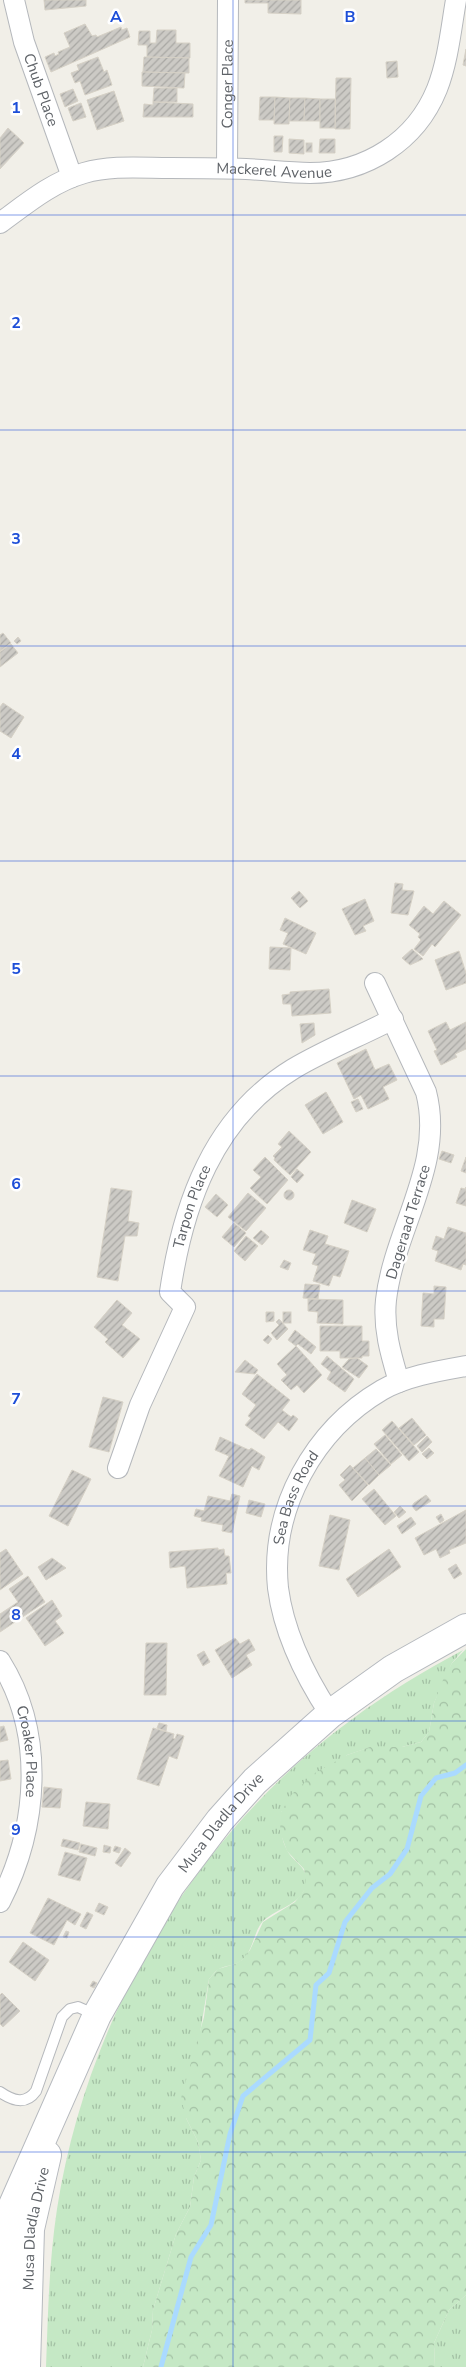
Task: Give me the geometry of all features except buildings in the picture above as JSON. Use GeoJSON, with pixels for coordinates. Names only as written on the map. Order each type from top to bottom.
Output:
{"type":"FeatureCollection","features":[{"type":"Feature","properties":{"kind":"street","name":"Chub Place"},"geometry":{"type":"LineString","coordinates":[[14,0],[24,42],[72,177]]}},
{"type":"Feature","properties":{"kind":"street","name":"Conger Place"},"geometry":{"type":"LineString","coordinates":[[227,168],[228,0]]}},
{"type":"Feature","properties":{"kind":"street","name":"Mackerel Avenue"},"geometry":{"type":"LineString","coordinates":[[0,223],[51,187],[72,177],[105,169],[227,168],[312,173],[341,169],[372,159],[398,144],[416,125],[438,86],[456,0]]}},
{"type":"Feature","properties":{"kind":"street","name":"Dageraad Terrace"},"geometry":{"type":"LineString","coordinates":[[375,983],[426,1092],[431,1111],[431,1139],[424,1177],[402,1235],[386,1299],[386,1330],[399,1382]]}},
{"type":"Feature","properties":{"kind":"street","name":"Tarpon Place"},"geometry":{"type":"LineString","coordinates":[[118,1468],[140,1405],[185,1307],[170,1292],[175,1260],[188,1209],[211,1156],[227,1131],[243,1112],[293,1069],[393,1019]]}},
{"type":"Feature","properties":{"kind":"street","name":"Sea Bass Road"},"geometry":{"type":"LineString","coordinates":[[330,1714],[313,1688],[294,1649],[278,1588],[280,1537],[297,1481],[324,1439],[352,1411],[382,1390],[399,1382],[433,1372],[466,1366]]}},
{"type":"Feature","properties":{"kind":"street","name":"Musa Dladla Drive"},"geometry":{"type":"LineString","coordinates":[[0,2367],[12,2224],[61,2093],[96,2015],[170,1886],[200,1844],[255,1781],[330,1714],[393,1669],[466,1628]]}},
{"type":"Feature","properties":{"kind":"street","name":"Croaker Place"},"geometry":{"type":"LineString","coordinates":[[0,1661],[15,1690],[22,1717],[31,1761],[32,1785],[31,1810],[25,1838],[15,1872],[0,1902]]}},
{"type":"Feature","properties":{"kind":"street","name":"Musa Dladla Drive"},"geometry":{"type":"LineString","coordinates":[[12,2224],[26,2367]]}},
{"type":"Feature","properties":{"kind":"lane"},"geometry":{"type":"LineString","coordinates":[[0,2092],[8,2098],[22,2101],[31,2098],[36,2091],[62,2017],[70,2009],[78,2007],[96,2015]]}},
{"type":"Feature","properties":{"kind":"green space"},"geometry":{"type":"Polygon","coordinates":[[[466,1649],[466,2295],[449,2310],[434,2343],[435,2367],[143,2367],[152,2330],[153,2310],[176,2234],[190,2207],[194,2177],[201,2160],[198,2142],[186,2118],[181,2098],[204,2017],[209,1979],[218,1969],[242,1960],[250,1950],[263,1922],[295,1902],[303,1892],[306,1881],[304,1869],[287,1851],[280,1832],[281,1812],[292,1794],[315,1773],[347,1755],[370,1747],[402,1747],[421,1742],[429,1732],[434,1703],[443,1680],[452,1663],[466,1649]]]}},
{"type":"Feature","properties":{"kind":"green space"},"geometry":{"type":"Polygon","coordinates":[[[463,1650],[452,1663],[434,1703],[429,1732],[421,1742],[402,1747],[371,1747],[347,1755],[281,1812],[283,1841],[289,1854],[305,1873],[306,1886],[298,1899],[263,1921],[257,1930],[249,1952],[241,1961],[219,1969],[209,1979],[186,2118],[198,2142],[201,2160],[194,2177],[190,2207],[176,2234],[153,2310],[152,2330],[143,2367],[46,2367],[49,2288],[54,2229],[72,2138],[94,2068],[122,2000],[156,1936],[197,1875],[243,1818],[295,1766],[351,1720],[378,1701],[420,1674],[463,1650]]]}},
{"type":"Feature","properties":{"kind":"green space"},"geometry":{"type":"Polygon","coordinates":[[[466,2295],[466,2367],[435,2367],[434,2343],[449,2310],[466,2295]]]}},
{"type":"Feature","properties":{"kind":"waterway"},"geometry":{"type":"LineString","coordinates":[[161,2367],[191,2257],[211,2225],[230,2134],[243,2096],[310,2040],[316,1985],[329,1973],[345,1922],[372,1888],[390,1874],[407,1849],[421,1796],[436,1778],[455,1773],[466,1765]]}}]}
